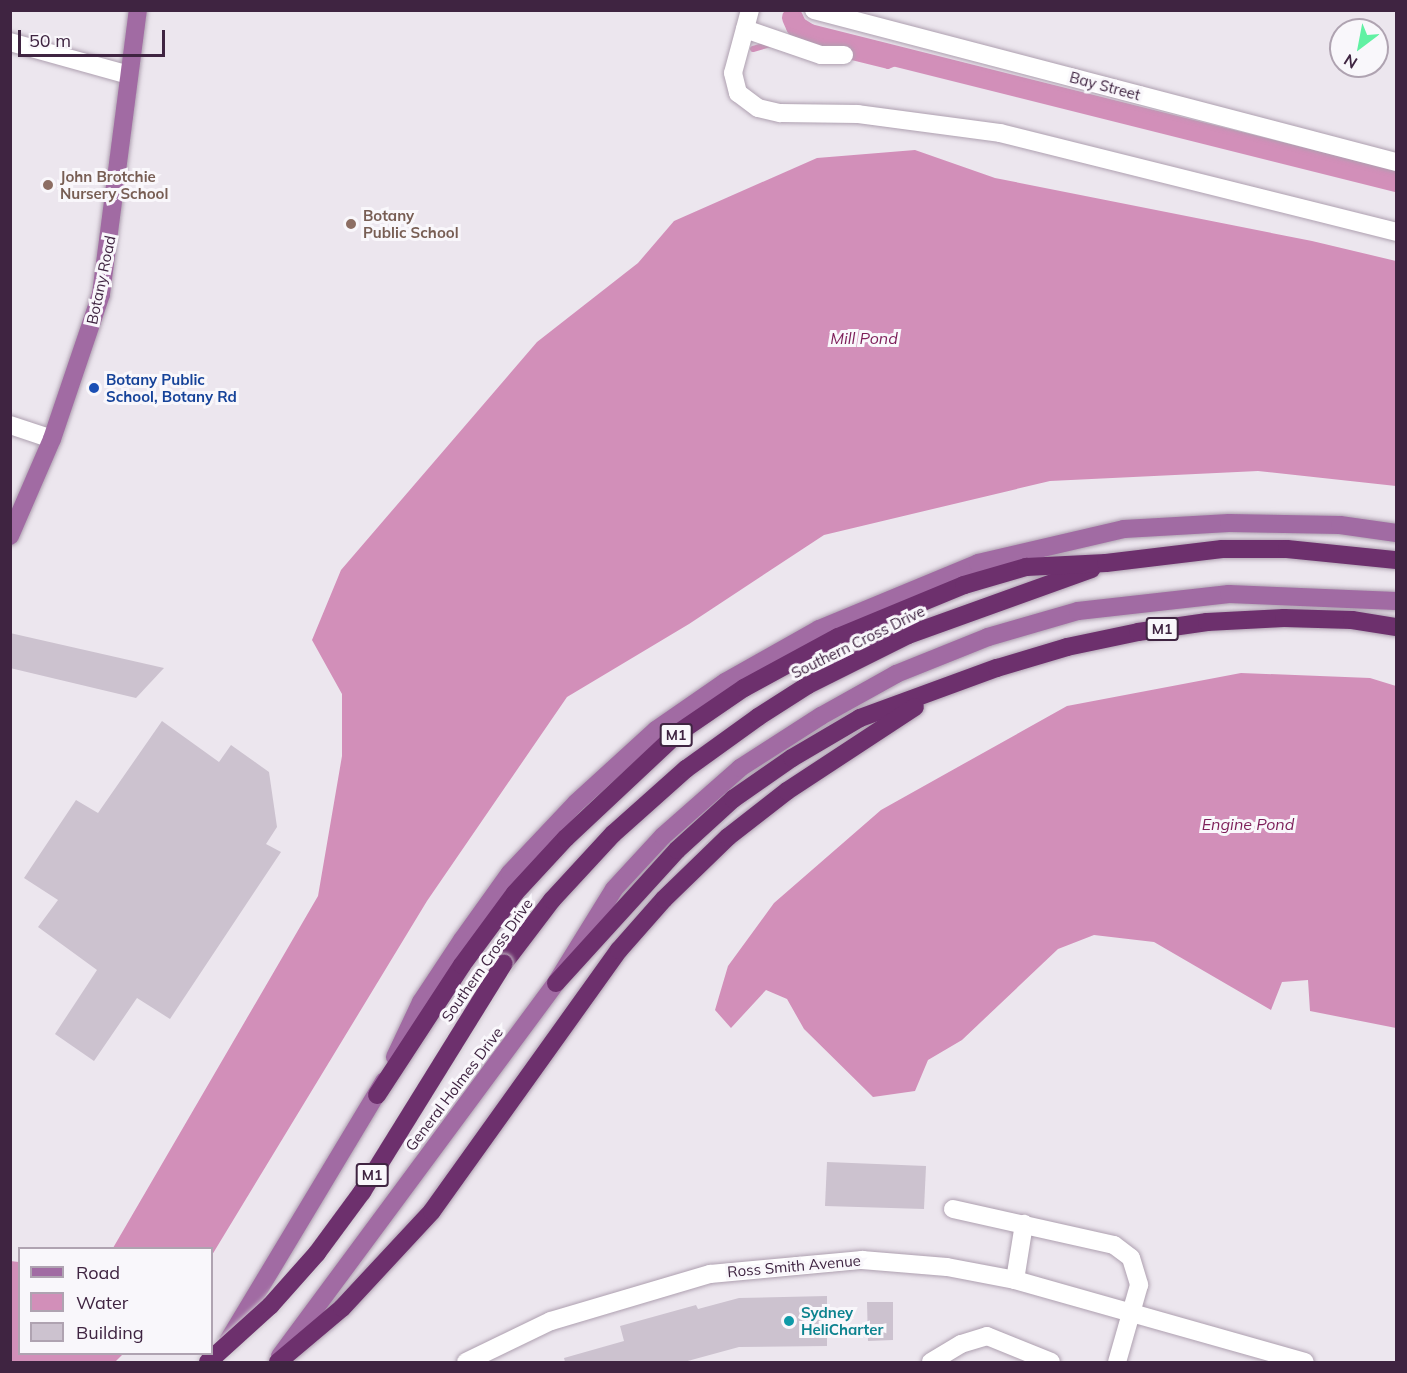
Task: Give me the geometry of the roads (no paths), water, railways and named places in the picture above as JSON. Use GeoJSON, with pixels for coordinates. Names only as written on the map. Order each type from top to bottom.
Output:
{"type":"FeatureCollection","features":[{"type":"Feature","properties":{"kind":"highway","name":"M1"},"geometry":{"type":"LineString","coordinates":[[377,1095],[462,965],[516,893],[566,838],[678,733],[744,688],[838,637],[894,612],[1026,567],[1106,563],[1222,549],[1287,549],[1396,560]]}},
{"type":"Feature","properties":{"kind":"highway","name":"Southern Cross Drive"},"geometry":{"type":"LineString","coordinates":[[208,1362],[270,1306],[323,1244],[362,1192],[504,963],[552,900],[613,834],[686,769],[758,717],[808,685],[908,635],[1106,563]]}},
{"type":"Feature","properties":{"kind":"highway","name":"M1"},"geometry":{"type":"LineString","coordinates":[[277,1362],[358,1292],[432,1211],[488,1137],[557,1034],[619,950],[728,837],[787,791],[937,692],[1067,647],[1138,632],[1208,622],[1284,618],[1352,620],[1396,627]]}},
{"type":"Feature","properties":{"kind":"highway"},"geometry":{"type":"LineString","coordinates":[[555,983],[677,850],[733,799],[792,758],[860,718],[937,692]]}},
{"type":"Feature","properties":{"kind":"main road","name":"Botany Road"},"geometry":{"type":"LineString","coordinates":[[10,536],[52,439],[101,294],[138,10]]}},
{"type":"Feature","properties":{"kind":"main road"},"geometry":{"type":"LineString","coordinates":[[377,1095],[421,1002],[462,940],[510,873],[576,803],[656,730],[725,682],[819,629],[978,563],[1124,529],[1240,523],[1340,525],[1396,533]]}},
{"type":"Feature","properties":{"kind":"main road","name":"General Holmes Drive"},"geometry":{"type":"LineString","coordinates":[[277,1362],[555,983],[614,889],[663,836],[740,768],[821,716],[896,674],[988,637],[1078,611],[1229,594],[1346,596],[1396,601]]}},
{"type":"Feature","properties":{"kind":"main road","name":"M1"},"geometry":{"type":"LineString","coordinates":[[214,1362],[377,1095]]}},
{"type":"Feature","properties":{"kind":"street"},"geometry":{"type":"LineString","coordinates":[[750,10],[733,73],[738,93],[758,108],[780,113],[858,114],[1000,133],[1396,232]]}},
{"type":"Feature","properties":{"kind":"street","name":"Bay Street"},"geometry":{"type":"LineString","coordinates":[[814,10],[1396,162]]}},
{"type":"Feature","properties":{"kind":"street"},"geometry":{"type":"LineString","coordinates":[[745,29],[821,55],[844,55]]}},
{"type":"Feature","properties":{"kind":"street"},"geometry":{"type":"LineString","coordinates":[[10,42],[129,75]]}},
{"type":"Feature","properties":{"kind":"street"},"geometry":{"type":"LineString","coordinates":[[10,425],[52,439]]}},
{"type":"Feature","properties":{"kind":"street"},"geometry":{"type":"LineString","coordinates":[[953,1209],[1114,1245],[1131,1258],[1139,1285],[1117,1362]]}},
{"type":"Feature","properties":{"kind":"street"},"geometry":{"type":"LineString","coordinates":[[1015,1280],[1024,1224]]}},
{"type":"Feature","properties":{"kind":"street","name":"Ross Smith Avenue"},"geometry":{"type":"LineString","coordinates":[[466,1362],[551,1321],[710,1274],[862,1260],[947,1267],[1015,1280],[1305,1362]]}},
{"type":"Feature","properties":{"kind":"street"},"geometry":{"type":"LineString","coordinates":[[931,1362],[961,1344],[987,1336],[1051,1362]]}},
{"type":"Feature","properties":{"kind":"water","name":"Mill Pond"},"geometry":{"type":"Polygon","coordinates":[[[915,150],[995,178],[1312,241],[1396,261],[1396,486],[1258,471],[1050,481],[824,535],[689,624],[567,697],[427,901],[213,1253],[213,1247],[114,1247],[318,896],[342,756],[342,694],[312,640],[341,570],[537,342],[638,263],[674,221],[817,158],[915,150]]]}},
{"type":"Feature","properties":{"kind":"water","name":"Engine Pond"},"geometry":{"type":"Polygon","coordinates":[[[1241,673],[1370,678],[1396,686],[1396,1028],[1310,1011],[1308,980],[1282,982],[1271,1010],[1154,942],[1094,935],[1058,949],[962,1040],[928,1060],[915,1091],[873,1097],[804,1029],[787,999],[766,990],[731,1028],[715,1010],[728,966],[774,903],[881,810],[1067,706],[1241,673]]]}},
{"type":"Feature","properties":{"kind":"water"},"geometry":{"type":"Polygon","coordinates":[[[10,1261],[18,1262],[18,1355],[122,1355],[115,1362],[11,1362],[10,1261]]]}},
{"type":"Feature","properties":{"kind":"waterway"},"geometry":{"type":"LineString","coordinates":[[792,17],[796,26],[809,34],[1396,181]]}},
{"type":"Feature","properties":{"kind":"waterway"},"geometry":{"type":"LineString","coordinates":[[792,30],[809,34]]}},
{"type":"Feature","properties":{"kind":"waterway"},"geometry":{"type":"LineString","coordinates":[[798,41],[828,39],[844,55],[888,66],[908,58]]}},
{"type":"Feature","properties":{"kind":"waterway"},"geometry":{"type":"LineString","coordinates":[[753,49],[771,44]]}},
{"type":"Feature","properties":{"kind":"place","name":"John Brotchie Nursery School"},"geometry":{"type":"Point","coordinates":[48,185]}},
{"type":"Feature","properties":{"kind":"place","name":"Botany Public School"},"geometry":{"type":"Point","coordinates":[351,224]}},
{"type":"Feature","properties":{"kind":"place","name":"Botany Public School, Botany Rd"},"geometry":{"type":"Point","coordinates":[94,388]}},
{"type":"Feature","properties":{"kind":"place","name":"Sydney HeliCharter"},"geometry":{"type":"Point","coordinates":[789,1321]}}]}
